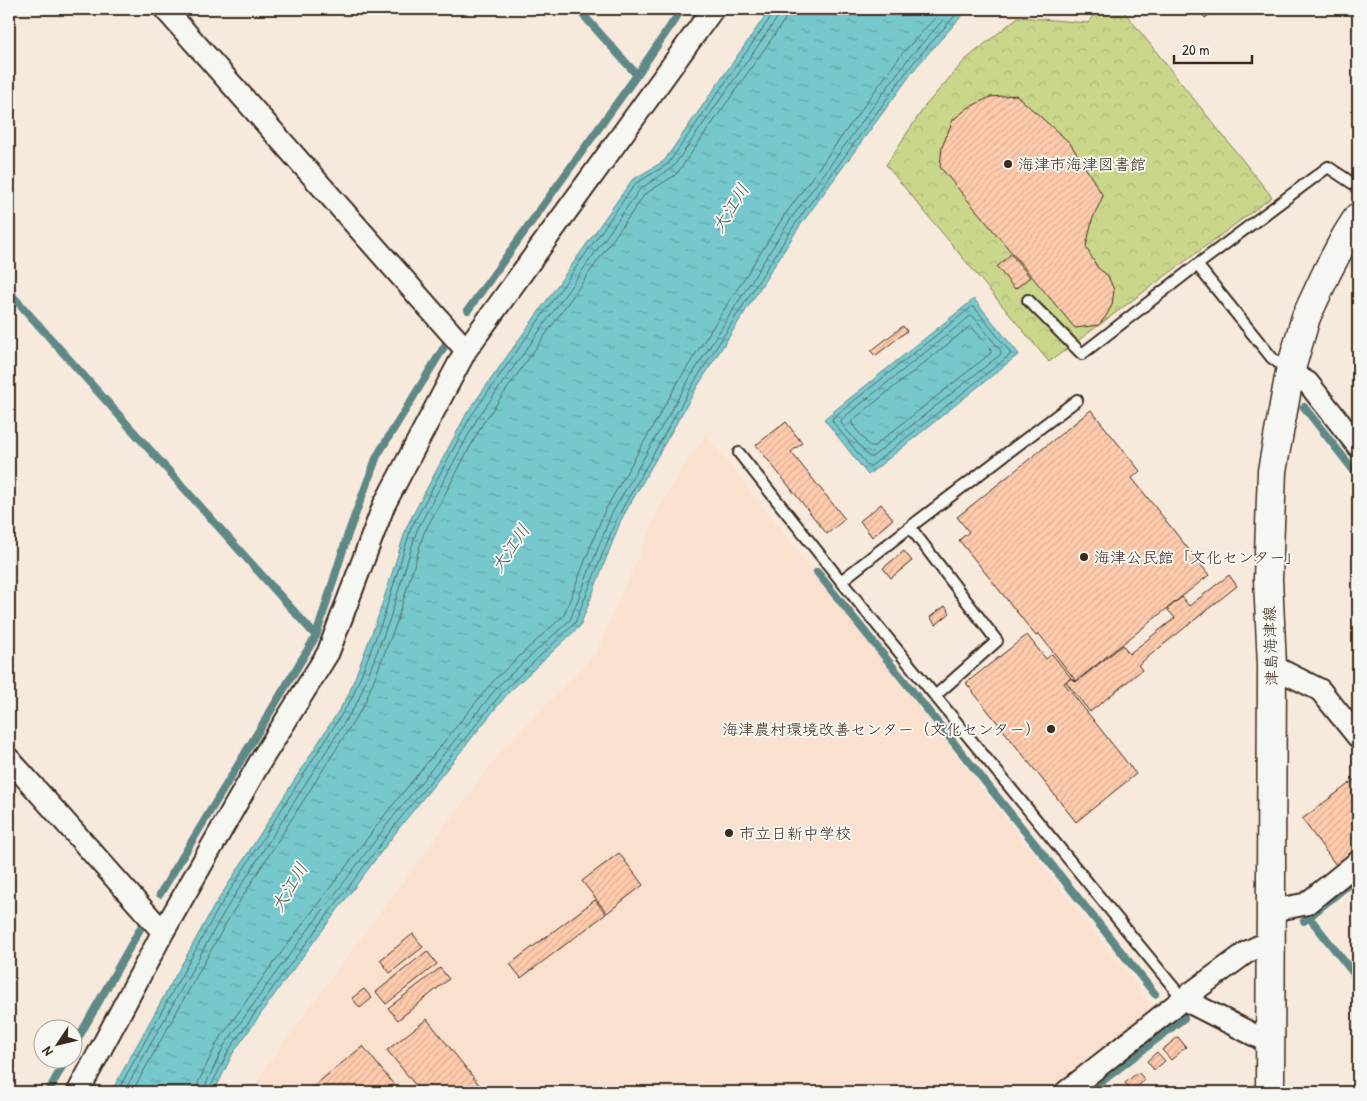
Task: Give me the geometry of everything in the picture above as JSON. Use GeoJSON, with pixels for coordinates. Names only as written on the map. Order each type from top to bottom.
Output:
{"type":"FeatureCollection","features":[{"type":"Feature","properties":{"kind":"main road","name":"津島海津線"},"geometry":{"type":"LineString","coordinates":[[1270,1092],[1272,666],[1268,579],[1272,471],[1290,372],[1306,317],[1327,272],[1358,216]]}},
{"type":"Feature","properties":{"kind":"street"},"geometry":{"type":"LineString","coordinates":[[165,9],[466,350]]}},
{"type":"Feature","properties":{"kind":"street"},"geometry":{"type":"LineString","coordinates":[[78,1092],[163,932],[260,762],[328,652],[384,505],[466,350],[713,9]]}},
{"type":"Feature","properties":{"kind":"street"},"geometry":{"type":"LineString","coordinates":[[1290,372],[1308,384],[1358,446]]}},
{"type":"Feature","properties":{"kind":"street"},"geometry":{"type":"LineString","coordinates":[[1272,666],[1320,690],[1358,737]]}},
{"type":"Feature","properties":{"kind":"street"},"geometry":{"type":"LineString","coordinates":[[9,758],[163,932]]}},
{"type":"Feature","properties":{"kind":"street"},"geometry":{"type":"LineString","coordinates":[[1271,907],[1285,908],[1306,904],[1358,862]]}},
{"type":"Feature","properties":{"kind":"street"},"geometry":{"type":"LineString","coordinates":[[1066,1092],[1183,999],[1247,952],[1270,941]]}},
{"type":"Feature","properties":{"kind":"street"},"geometry":{"type":"LineString","coordinates":[[1183,999],[1270,1042]]}},
{"type":"Feature","properties":{"kind":"lane"},"geometry":{"type":"LineString","coordinates":[[1028,300],[1082,354],[1328,166],[1358,187]]}},
{"type":"Feature","properties":{"kind":"lane"},"geometry":{"type":"LineString","coordinates":[[1197,265],[1272,358],[1290,372]]}},
{"type":"Feature","properties":{"kind":"lane"},"geometry":{"type":"LineString","coordinates":[[842,581],[1077,400]]}},
{"type":"Feature","properties":{"kind":"lane"},"geometry":{"type":"LineString","coordinates":[[739,453],[1183,999]]}},
{"type":"Feature","properties":{"kind":"lane"},"geometry":{"type":"LineString","coordinates":[[910,527],[997,641],[935,696]]}},
{"type":"Feature","properties":{"kind":"shaded area","name":"市立日新中学校"},"geometry":{"type":"Polygon","coordinates":[[[706,434],[1155,1010],[1052,1092],[252,1092],[261,1074],[504,748],[596,653],[666,494],[706,434]]]}},
{"type":"Feature","properties":{"kind":"green space"},"geometry":{"type":"Polygon","coordinates":[[[1097,9],[1122,9],[1272,197],[1049,362],[886,165],[925,106],[965,60],[1018,17],[1088,23],[1097,9]]]}},
{"type":"Feature","properties":{"kind":"water","name":"大江川"},"geometry":{"type":"Polygon","coordinates":[[[770,9],[968,9],[917,66],[799,227],[697,387],[621,520],[580,626],[508,693],[399,828],[282,984],[233,1053],[214,1092],[111,1092],[213,908],[348,696],[378,617],[407,526],[467,413],[632,180],[664,161],[770,9]]]}},
{"type":"Feature","properties":{"kind":"water"},"geometry":{"type":"Polygon","coordinates":[[[974,299],[1019,354],[868,475],[824,419],[974,299]]]}},
{"type":"Feature","properties":{"kind":"building"},"geometry":{"type":"Polygon","coordinates":[[[1198,9],[1218,9],[1205,18],[1198,9]]]}},
{"type":"Feature","properties":{"kind":"building"},"geometry":{"type":"Polygon","coordinates":[[[1016,95],[1070,143],[1103,196],[1092,220],[1086,247],[1097,267],[1108,276],[1114,290],[1112,305],[1099,325],[1075,328],[940,167],[942,147],[953,120],[968,108],[990,97],[1016,95]]]}},
{"type":"Feature","properties":{"kind":"building"},"geometry":{"type":"Polygon","coordinates":[[[1011,254],[1030,277],[1015,289],[997,267],[1011,254]]]}},
{"type":"Feature","properties":{"kind":"building"},"geometry":{"type":"Polygon","coordinates":[[[903,326],[907,331],[875,356],[871,351],[903,326]]]}},
{"type":"Feature","properties":{"kind":"building","name":"海津公民館「文化センター」"},"geometry":{"type":"Polygon","coordinates":[[[1091,410],[1140,471],[1132,478],[1209,575],[1076,681],[1039,634],[1036,636],[959,540],[969,532],[957,517],[1091,410]]]}},
{"type":"Feature","properties":{"kind":"building"},"geometry":{"type":"Polygon","coordinates":[[[786,422],[802,443],[791,452],[845,519],[827,534],[756,445],[786,422]]]}},
{"type":"Feature","properties":{"kind":"building"},"geometry":{"type":"Polygon","coordinates":[[[881,504],[893,519],[872,537],[860,521],[881,504]]]}},
{"type":"Feature","properties":{"kind":"building"},"geometry":{"type":"Polygon","coordinates":[[[904,551],[912,561],[891,578],[883,568],[904,551]]]}},
{"type":"Feature","properties":{"kind":"building"},"geometry":{"type":"Polygon","coordinates":[[[1229,575],[1237,586],[1138,665],[1142,670],[1090,712],[1066,682],[1072,678],[1076,682],[1123,645],[1129,654],[1175,618],[1167,609],[1182,597],[1189,606],[1229,575]]]}},
{"type":"Feature","properties":{"kind":"building"},"geometry":{"type":"Polygon","coordinates":[[[945,606],[950,613],[936,625],[930,617],[945,606]]]}},
{"type":"Feature","properties":{"kind":"building","name":"海津農村環境改善センター（文化センター）"},"geometry":{"type":"Polygon","coordinates":[[[1027,635],[1046,659],[1052,654],[1071,678],[1064,683],[1136,774],[1076,822],[966,683],[1027,635]]]}},
{"type":"Feature","properties":{"kind":"building"},"geometry":{"type":"Polygon","coordinates":[[[1358,777],[1358,848],[1336,865],[1302,819],[1358,777]]]}},
{"type":"Feature","properties":{"kind":"building"},"geometry":{"type":"Polygon","coordinates":[[[619,853],[643,885],[607,913],[582,881],[619,853]]]}},
{"type":"Feature","properties":{"kind":"building"},"geometry":{"type":"Polygon","coordinates":[[[595,900],[606,914],[521,978],[510,964],[595,900]]]}},
{"type":"Feature","properties":{"kind":"building"},"geometry":{"type":"Polygon","coordinates":[[[413,934],[423,947],[390,973],[380,960],[413,934]]]}},
{"type":"Feature","properties":{"kind":"building"},"geometry":{"type":"Polygon","coordinates":[[[427,951],[437,964],[386,1004],[376,992],[427,951]]]}},
{"type":"Feature","properties":{"kind":"building"},"geometry":{"type":"Polygon","coordinates":[[[440,968],[449,979],[398,1020],[388,1008],[440,968]]]}},
{"type":"Feature","properties":{"kind":"building"},"geometry":{"type":"Polygon","coordinates":[[[364,989],[372,998],[360,1008],[352,998],[364,989]]]}},
{"type":"Feature","properties":{"kind":"building"},"geometry":{"type":"Polygon","coordinates":[[[427,1019],[485,1092],[421,1092],[387,1050],[427,1019]]]}},
{"type":"Feature","properties":{"kind":"building"},"geometry":{"type":"Polygon","coordinates":[[[1178,1037],[1186,1047],[1171,1060],[1162,1050],[1178,1037]]]}},
{"type":"Feature","properties":{"kind":"building"},"geometry":{"type":"Polygon","coordinates":[[[363,1046],[394,1085],[385,1092],[306,1092],[363,1046]]]}},
{"type":"Feature","properties":{"kind":"building"},"geometry":{"type":"Polygon","coordinates":[[[1157,1052],[1165,1061],[1154,1070],[1147,1061],[1157,1052]]]}},
{"type":"Feature","properties":{"kind":"building"},"geometry":{"type":"Polygon","coordinates":[[[1138,1072],[1145,1080],[1132,1091],[1125,1083],[1138,1072]]]}},
{"type":"Feature","properties":{"kind":"waterway"},"geometry":{"type":"LineString","coordinates":[[578,9],[637,75]]}},
{"type":"Feature","properties":{"kind":"waterway"},"geometry":{"type":"LineString","coordinates":[[468,310],[637,75],[682,9]]}},
{"type":"Feature","properties":{"kind":"waterway"},"geometry":{"type":"LineString","coordinates":[[9,292],[316,636]]}},
{"type":"Feature","properties":{"kind":"waterway"},"geometry":{"type":"LineString","coordinates":[[160,894],[316,636],[348,534],[377,456],[449,339]]}},
{"type":"Feature","properties":{"kind":"waterway"},"geometry":{"type":"LineString","coordinates":[[1304,407],[1358,476]]}},
{"type":"Feature","properties":{"kind":"waterway"},"geometry":{"type":"LineString","coordinates":[[817,572],[1155,994]]}},
{"type":"Feature","properties":{"kind":"waterway"},"geometry":{"type":"LineString","coordinates":[[1309,917],[1358,877]]}},
{"type":"Feature","properties":{"kind":"waterway"},"geometry":{"type":"LineString","coordinates":[[1304,921],[1309,917],[1358,979]]}},
{"type":"Feature","properties":{"kind":"waterway"},"geometry":{"type":"LineString","coordinates":[[82,1031],[144,922]]}},
{"type":"Feature","properties":{"kind":"waterway"},"geometry":{"type":"LineString","coordinates":[[1088,1092],[1184,1018]]}},
{"type":"Feature","properties":{"kind":"waterway"},"geometry":{"type":"LineString","coordinates":[[48,1092],[61,1068]]}},
{"type":"Feature","properties":{"kind":"place","name":"海津市海津図書館"},"geometry":{"type":"Point","coordinates":[1008,164]}},
{"type":"Feature","properties":{"kind":"place","name":"海津公民館「文化センター」"},"geometry":{"type":"Point","coordinates":[1084,557]}},
{"type":"Feature","properties":{"kind":"place","name":"海津農村環境改善センター（文化センター）"},"geometry":{"type":"Point","coordinates":[1051,729]}},
{"type":"Feature","properties":{"kind":"place","name":"市立日新中学校"},"geometry":{"type":"Point","coordinates":[729,833]}}]}
